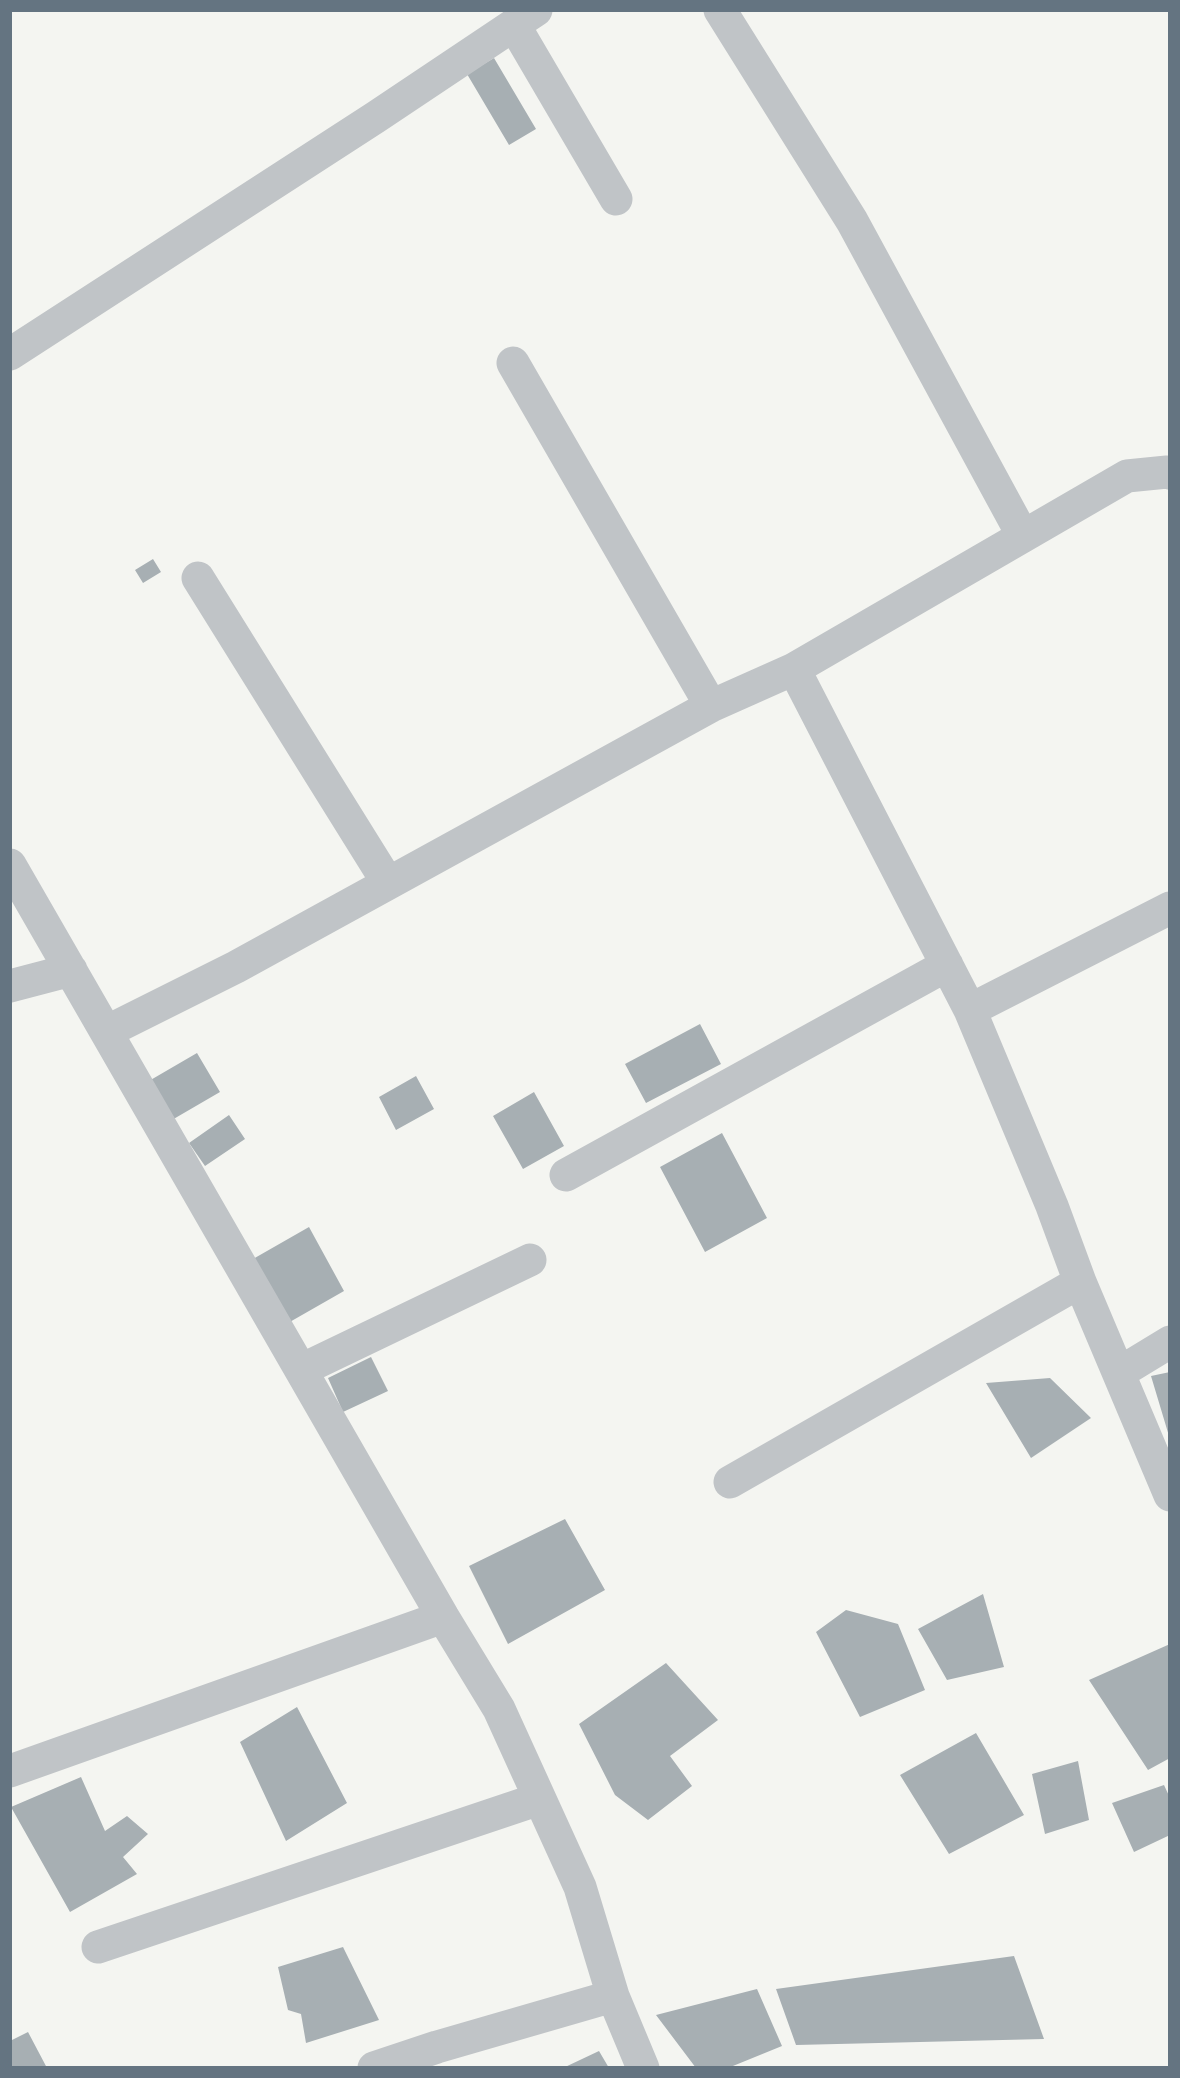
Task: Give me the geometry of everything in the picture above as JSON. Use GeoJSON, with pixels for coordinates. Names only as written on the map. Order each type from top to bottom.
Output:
{"type":"FeatureCollection","features":[{"type":"Feature","properties":{"kind":"street"},"geometry":{"type":"LineString","coordinates":[[720,10],[852,222],[1023,537]]}},
{"type":"Feature","properties":{"kind":"street"},"geometry":{"type":"LineString","coordinates":[[10,354],[525,18],[616,199]]}},
{"type":"Feature","properties":{"kind":"street"},"geometry":{"type":"LineString","coordinates":[[513,363],[711,706]]}},
{"type":"Feature","properties":{"kind":"street"},"geometry":{"type":"LineString","coordinates":[[108,1031],[236,967],[711,706],[794,669],[1127,476],[1170,473]]}},
{"type":"Feature","properties":{"kind":"street"},"geometry":{"type":"LineString","coordinates":[[198,578],[388,883]]}},
{"type":"Feature","properties":{"kind":"street"},"geometry":{"type":"LineString","coordinates":[[794,669],[970,1010],[1052,1206],[1080,1282],[1170,1495]]}},
{"type":"Feature","properties":{"kind":"street"},"geometry":{"type":"LineString","coordinates":[[10,864],[108,1031],[196,1191],[442,1617],[499,1709],[580,1887],[613,1996],[643,2067]]}},
{"type":"Feature","properties":{"kind":"street"},"geometry":{"type":"LineString","coordinates":[[970,1010],[1170,908]]}},
{"type":"Feature","properties":{"kind":"street"},"geometry":{"type":"LineString","coordinates":[[566,1175],[947,965]]}},
{"type":"Feature","properties":{"kind":"street"},"geometry":{"type":"LineString","coordinates":[[10,986],[71,970]]}},
{"type":"Feature","properties":{"kind":"street"},"geometry":{"type":"LineString","coordinates":[[301,1370],[530,1260]]}},
{"type":"Feature","properties":{"kind":"street"},"geometry":{"type":"LineString","coordinates":[[730,1482],[1080,1282]]}},
{"type":"Feature","properties":{"kind":"street"},"geometry":{"type":"LineString","coordinates":[[1119,1373],[1170,1342]]}},
{"type":"Feature","properties":{"kind":"street"},"geometry":{"type":"LineString","coordinates":[[10,1771],[442,1617]]}},
{"type":"Feature","properties":{"kind":"street"},"geometry":{"type":"LineString","coordinates":[[98,1947],[539,1799]]}},
{"type":"Feature","properties":{"kind":"street"},"geometry":{"type":"LineString","coordinates":[[375,2067],[613,1996]]}},
{"type":"Feature","properties":{"kind":"building"},"geometry":{"type":"Polygon","coordinates":[[[494,58],[536,129],[509,145],[467,74],[494,58]]]}},
{"type":"Feature","properties":{"kind":"building"},"geometry":{"type":"Polygon","coordinates":[[[153,559],[161,572],[143,583],[135,570],[153,559]]]}},
{"type":"Feature","properties":{"kind":"building"},"geometry":{"type":"Polygon","coordinates":[[[700,1024],[721,1064],[646,1103],[625,1064],[700,1024]]]}},
{"type":"Feature","properties":{"kind":"building"},"geometry":{"type":"Polygon","coordinates":[[[197,1053],[220,1092],[165,1124],[142,1085],[197,1053]]]}},
{"type":"Feature","properties":{"kind":"building"},"geometry":{"type":"Polygon","coordinates":[[[416,1076],[434,1109],[396,1130],[379,1097],[416,1076]]]}},
{"type":"Feature","properties":{"kind":"building"},"geometry":{"type":"Polygon","coordinates":[[[534,1092],[564,1146],[523,1169],[493,1116],[534,1092]]]}},
{"type":"Feature","properties":{"kind":"building"},"geometry":{"type":"Polygon","coordinates":[[[229,1115],[245,1139],[205,1166],[189,1143],[229,1115]]]}},
{"type":"Feature","properties":{"kind":"building"},"geometry":{"type":"Polygon","coordinates":[[[722,1133],[767,1218],[705,1252],[660,1167],[722,1133]]]}},
{"type":"Feature","properties":{"kind":"building"},"geometry":{"type":"Polygon","coordinates":[[[309,1227],[344,1291],[288,1323],[253,1259],[309,1227]]]}},
{"type":"Feature","properties":{"kind":"building"},"geometry":{"type":"Polygon","coordinates":[[[371,1357],[388,1391],[343,1412],[328,1378],[371,1357]]]}},
{"type":"Feature","properties":{"kind":"building"},"geometry":{"type":"Polygon","coordinates":[[[1170,1372],[1170,1436],[1169,1436],[1151,1376],[1170,1372]]]}},
{"type":"Feature","properties":{"kind":"building"},"geometry":{"type":"Polygon","coordinates":[[[1050,1378],[1091,1418],[1031,1458],[986,1383],[1050,1378]]]}},
{"type":"Feature","properties":{"kind":"building"},"geometry":{"type":"Polygon","coordinates":[[[565,1519],[605,1590],[508,1644],[469,1566],[565,1519]]]}},
{"type":"Feature","properties":{"kind":"building"},"geometry":{"type":"Polygon","coordinates":[[[983,1594],[1004,1667],[947,1680],[918,1629],[983,1594]]]}},
{"type":"Feature","properties":{"kind":"building"},"geometry":{"type":"Polygon","coordinates":[[[846,1610],[898,1624],[925,1690],[860,1717],[816,1632],[846,1610]]]}},
{"type":"Feature","properties":{"kind":"building"},"geometry":{"type":"Polygon","coordinates":[[[1170,1644],[1170,1758],[1148,1770],[1089,1680],[1170,1644]]]}},
{"type":"Feature","properties":{"kind":"building"},"geometry":{"type":"Polygon","coordinates":[[[666,1663],[718,1720],[670,1756],[692,1786],[648,1820],[615,1795],[579,1724],[666,1663]]]}},
{"type":"Feature","properties":{"kind":"building"},"geometry":{"type":"Polygon","coordinates":[[[297,1707],[347,1803],[286,1841],[240,1742],[297,1707]]]}},
{"type":"Feature","properties":{"kind":"building"},"geometry":{"type":"Polygon","coordinates":[[[976,1733],[1024,1815],[949,1854],[900,1775],[976,1733]]]}},
{"type":"Feature","properties":{"kind":"building"},"geometry":{"type":"Polygon","coordinates":[[[1078,1761],[1089,1820],[1045,1834],[1032,1774],[1078,1761]]]}},
{"type":"Feature","properties":{"kind":"building"},"geometry":{"type":"Polygon","coordinates":[[[81,1777],[105,1831],[127,1816],[148,1834],[123,1857],[137,1874],[70,1912],[11,1807],[81,1777]]]}},
{"type":"Feature","properties":{"kind":"building"},"geometry":{"type":"Polygon","coordinates":[[[1164,1785],[1170,1798],[1170,1835],[1134,1852],[1112,1803],[1164,1785]]]}},
{"type":"Feature","properties":{"kind":"building"},"geometry":{"type":"Polygon","coordinates":[[[343,1947],[379,2020],[306,2043],[301,2014],[288,2010],[278,1967],[343,1947]]]}},
{"type":"Feature","properties":{"kind":"building"},"geometry":{"type":"Polygon","coordinates":[[[1014,1956],[1044,2039],[796,2045],[776,1989],[1014,1956]]]}},
{"type":"Feature","properties":{"kind":"building"},"geometry":{"type":"Polygon","coordinates":[[[757,1989],[782,2046],[728,2068],[696,2068],[656,2015],[757,1989]]]}},
{"type":"Feature","properties":{"kind":"building"},"geometry":{"type":"Polygon","coordinates":[[[28,2032],[47,2068],[10,2068],[10,2041],[28,2032]]]}},
{"type":"Feature","properties":{"kind":"building"},"geometry":{"type":"Polygon","coordinates":[[[599,2051],[609,2068],[563,2068],[599,2051]]]}}]}
